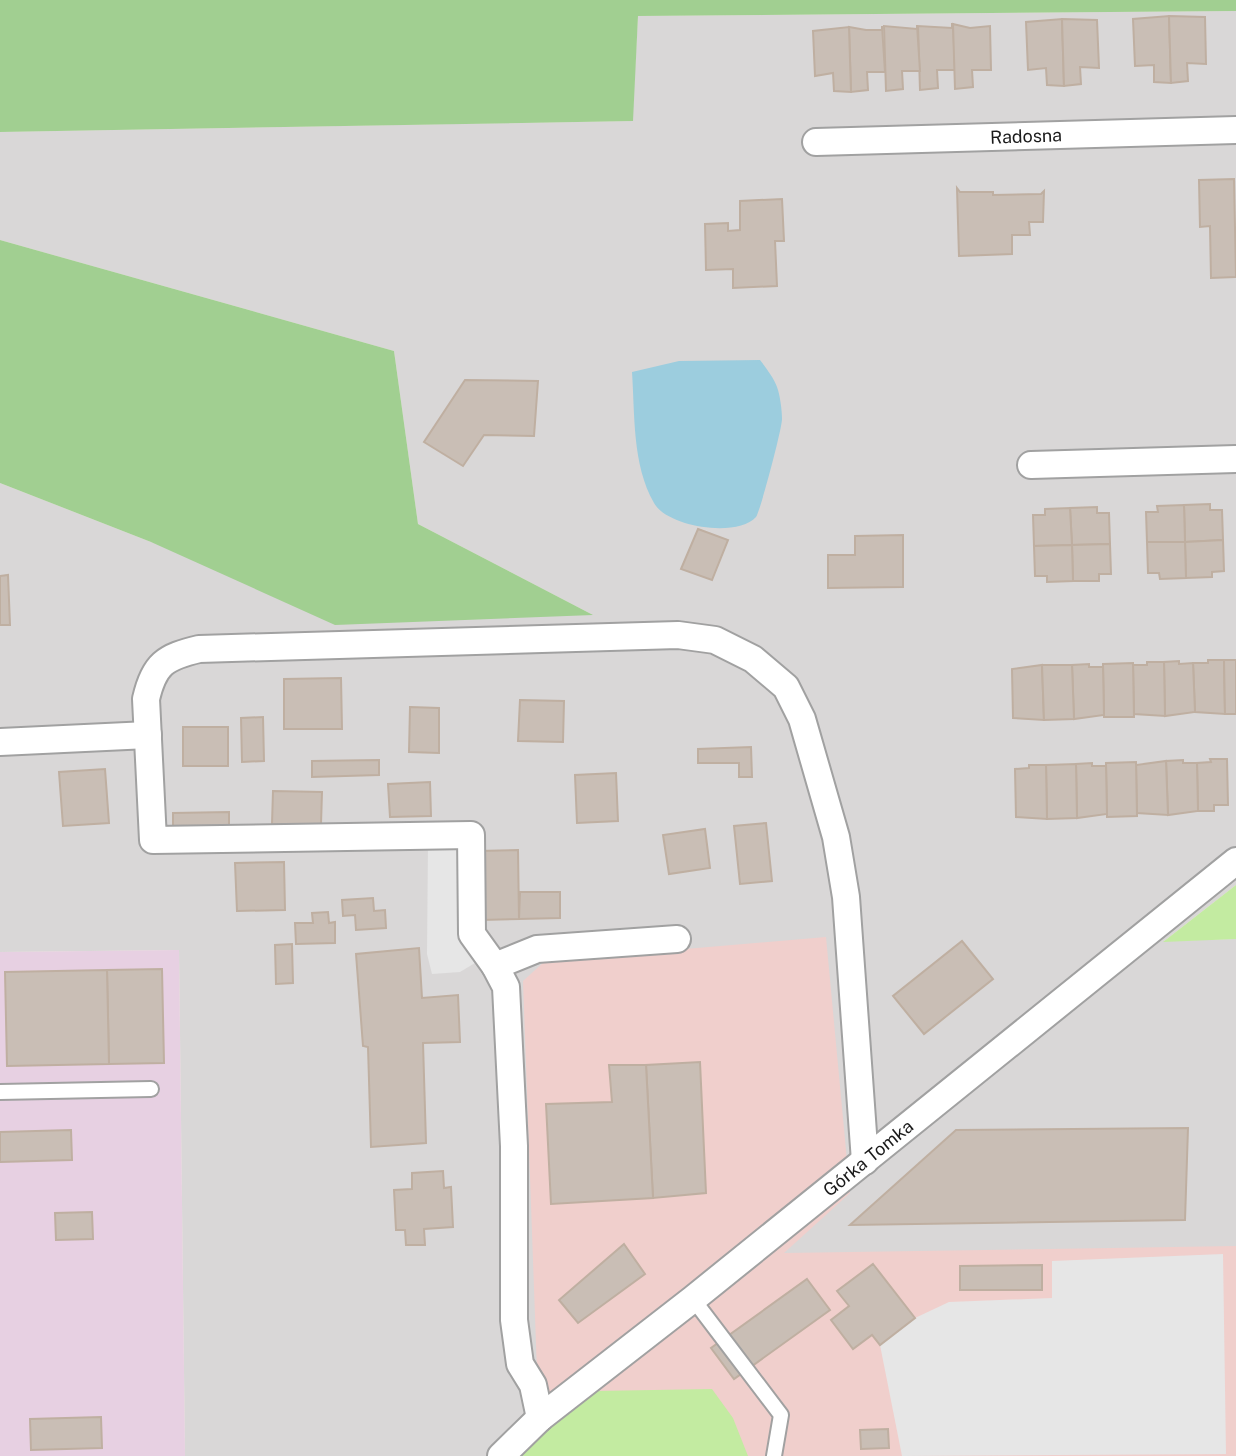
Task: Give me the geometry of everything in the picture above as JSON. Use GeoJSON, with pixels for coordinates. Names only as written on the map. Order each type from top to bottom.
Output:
{"type":"FeatureCollection","features":[{"type":"Feature","properties":{"kind":"street","name":"Radosna"},"geometry":{"type":"LineString","coordinates":[[816,142],[1236,130]]}},
{"type":"Feature","properties":{"kind":"street"},"geometry":{"type":"LineString","coordinates":[[1031,465],[1236,459]]}},
{"type":"Feature","properties":{"kind":"street"},"geometry":{"type":"LineString","coordinates":[[540,1418],[534,1385],[520,1364],[514,1320],[513,1146],[506,987],[495,965],[472,934],[471,835],[153,840],[146,699],[151,677],[163,663],[176,655],[199,649],[678,635],[715,640],[752,659],[786,687],[802,719],[836,837],[846,898],[865,1161]]}},
{"type":"Feature","properties":{"kind":"street"},"geometry":{"type":"LineString","coordinates":[[0,742],[148,735]]}},
{"type":"Feature","properties":{"kind":"street","name":"Górka Tomka"},"geometry":{"type":"LineString","coordinates":[[501,1456],[540,1418],[693,1299],[1236,861]]}},
{"type":"Feature","properties":{"kind":"street"},"geometry":{"type":"LineString","coordinates":[[495,965],[537,949],[677,939]]}},
{"type":"Feature","properties":{"kind":"lane"},"geometry":{"type":"LineString","coordinates":[[0,1092],[151,1089]]}},
{"type":"Feature","properties":{"kind":"lane"},"geometry":{"type":"LineString","coordinates":[[693,1299],[781,1415],[774,1456]]}},
{"type":"Feature","properties":{"kind":"shaded area"},"geometry":{"type":"Polygon","coordinates":[[[1236,11],[1236,885],[1164,941],[1236,939],[1236,1456],[185,1456],[179,950],[0,952],[0,483],[151,542],[591,614],[418,524],[394,351],[0,240],[0,132],[632,121],[638,16],[1236,11]]]}},
{"type":"Feature","properties":{"kind":"shaded area"},"geometry":{"type":"Polygon","coordinates":[[[428,843],[462,845],[471,953],[475,963],[460,972],[432,974],[427,954],[428,843]]]}},
{"type":"Feature","properties":{"kind":"shaded area"},"geometry":{"type":"Polygon","coordinates":[[[826,937],[850,1193],[784,1253],[1236,1246],[1236,1456],[540,1456],[523,981],[545,961],[826,937]]]}},
{"type":"Feature","properties":{"kind":"shaded area"},"geometry":{"type":"Polygon","coordinates":[[[179,950],[185,1456],[0,1456],[0,952],[179,950]]]}},
{"type":"Feature","properties":{"kind":"shaded area"},"geometry":{"type":"Polygon","coordinates":[[[1223,1254],[1226,1454],[902,1456],[880,1345],[915,1318],[949,1302],[1052,1298],[1052,1261],[1223,1254]]]}},
{"type":"Feature","properties":{"kind":"green space"},"geometry":{"type":"Polygon","coordinates":[[[0,0],[1236,0],[1236,11],[638,16],[633,121],[0,132],[0,0]]]}},
{"type":"Feature","properties":{"kind":"green space"},"geometry":{"type":"Polygon","coordinates":[[[0,240],[394,351],[418,524],[593,615],[335,625],[151,542],[0,483],[0,240]]]}},
{"type":"Feature","properties":{"kind":"green space"},"geometry":{"type":"Polygon","coordinates":[[[1236,885],[1236,939],[1163,942],[1236,885]]]}},
{"type":"Feature","properties":{"kind":"green space"},"geometry":{"type":"Polygon","coordinates":[[[712,1389],[733,1418],[748,1456],[522,1456],[547,1428],[594,1391],[712,1389]]]}},
{"type":"Feature","properties":{"kind":"water"},"geometry":{"type":"Polygon","coordinates":[[[760,360],[777,387],[782,419],[756,517],[734,527],[703,527],[687,524],[661,511],[647,488],[638,456],[632,372],[679,361],[760,360]]]}},
{"type":"Feature","properties":{"kind":"building"},"geometry":{"type":"Polygon","coordinates":[[[1169,16],[1171,83],[1154,82],[1154,65],[1135,66],[1133,19],[1169,16]]]}},
{"type":"Feature","properties":{"kind":"building"},"geometry":{"type":"Polygon","coordinates":[[[1169,16],[1205,17],[1206,64],[1187,63],[1188,81],[1171,83],[1169,16]]]}},
{"type":"Feature","properties":{"kind":"building"},"geometry":{"type":"Polygon","coordinates":[[[1062,19],[1064,86],[1047,85],[1046,68],[1028,70],[1026,22],[1062,19]]]}},
{"type":"Feature","properties":{"kind":"building"},"geometry":{"type":"Polygon","coordinates":[[[1062,19],[1097,20],[1099,68],[1080,67],[1081,84],[1064,86],[1062,19]]]}},
{"type":"Feature","properties":{"kind":"building"},"geometry":{"type":"Polygon","coordinates":[[[952,24],[955,70],[937,70],[938,88],[920,90],[918,26],[952,28],[952,24]]]}},
{"type":"Feature","properties":{"kind":"building"},"geometry":{"type":"Polygon","coordinates":[[[953,24],[970,28],[990,26],[991,70],[972,70],[973,87],[955,89],[953,24]]]}},
{"type":"Feature","properties":{"kind":"building"},"geometry":{"type":"Polygon","coordinates":[[[917,25],[920,71],[902,71],[903,89],[886,91],[884,26],[917,29],[917,25]]]}},
{"type":"Feature","properties":{"kind":"building"},"geometry":{"type":"Polygon","coordinates":[[[882,26],[885,72],[867,72],[868,90],[851,92],[849,27],[882,30],[882,26]]]}},
{"type":"Feature","properties":{"kind":"building"},"geometry":{"type":"Polygon","coordinates":[[[849,27],[851,92],[834,91],[833,73],[815,76],[813,31],[849,27]]]}},
{"type":"Feature","properties":{"kind":"building"},"geometry":{"type":"Polygon","coordinates":[[[1234,179],[1236,277],[1211,278],[1210,226],[1200,227],[1199,180],[1234,179]]]}},
{"type":"Feature","properties":{"kind":"building"},"geometry":{"type":"Polygon","coordinates":[[[957,188],[960,192],[993,192],[993,195],[1041,194],[1044,191],[1043,222],[1029,222],[1030,235],[1012,235],[1012,254],[959,256],[957,188]]]}},
{"type":"Feature","properties":{"kind":"building"},"geometry":{"type":"Polygon","coordinates":[[[782,199],[784,241],[775,241],[777,286],[733,288],[733,269],[706,270],[705,224],[728,223],[728,231],[740,230],[740,201],[782,199]]]}},
{"type":"Feature","properties":{"kind":"building"},"geometry":{"type":"Polygon","coordinates":[[[465,380],[538,381],[534,436],[484,435],[463,466],[424,442],[465,380]]]}},
{"type":"Feature","properties":{"kind":"building"},"geometry":{"type":"Polygon","coordinates":[[[1210,504],[1210,510],[1222,510],[1223,540],[1185,542],[1184,505],[1210,504]]]}},
{"type":"Feature","properties":{"kind":"building"},"geometry":{"type":"Polygon","coordinates":[[[1184,505],[1185,542],[1147,542],[1146,512],[1158,512],[1157,506],[1184,505]]]}},
{"type":"Feature","properties":{"kind":"building"},"geometry":{"type":"Polygon","coordinates":[[[1097,507],[1097,513],[1109,513],[1110,544],[1072,545],[1070,508],[1097,507]]]}},
{"type":"Feature","properties":{"kind":"building"},"geometry":{"type":"Polygon","coordinates":[[[1070,508],[1072,545],[1034,546],[1033,515],[1045,515],[1045,509],[1070,508]]]}},
{"type":"Feature","properties":{"kind":"building"},"geometry":{"type":"Polygon","coordinates":[[[698,529],[728,540],[712,580],[681,569],[698,529]]]}},
{"type":"Feature","properties":{"kind":"building"},"geometry":{"type":"Polygon","coordinates":[[[903,535],[903,587],[828,588],[828,555],[855,555],[855,536],[903,535]]]}},
{"type":"Feature","properties":{"kind":"building"},"geometry":{"type":"Polygon","coordinates":[[[1223,540],[1224,571],[1212,572],[1212,577],[1186,578],[1185,542],[1223,540]]]}},
{"type":"Feature","properties":{"kind":"building"},"geometry":{"type":"Polygon","coordinates":[[[1147,542],[1185,542],[1186,578],[1160,579],[1159,573],[1148,573],[1147,542]]]}},
{"type":"Feature","properties":{"kind":"building"},"geometry":{"type":"Polygon","coordinates":[[[1110,544],[1111,574],[1099,574],[1099,581],[1073,581],[1072,545],[1110,544]]]}},
{"type":"Feature","properties":{"kind":"building"},"geometry":{"type":"Polygon","coordinates":[[[1072,545],[1073,581],[1047,582],[1047,576],[1035,576],[1034,546],[1072,545]]]}},
{"type":"Feature","properties":{"kind":"building"},"geometry":{"type":"Polygon","coordinates":[[[8,575],[10,625],[0,625],[0,576],[8,575]]]}},
{"type":"Feature","properties":{"kind":"building"},"geometry":{"type":"Polygon","coordinates":[[[1208,660],[1224,660],[1225,714],[1195,712],[1193,663],[1208,663],[1208,660]]]}},
{"type":"Feature","properties":{"kind":"building"},"geometry":{"type":"Polygon","coordinates":[[[1224,660],[1236,660],[1236,714],[1225,714],[1224,660]]]}},
{"type":"Feature","properties":{"kind":"building"},"geometry":{"type":"Polygon","coordinates":[[[1179,661],[1179,664],[1193,663],[1195,712],[1165,716],[1164,662],[1179,661]]]}},
{"type":"Feature","properties":{"kind":"building"},"geometry":{"type":"Polygon","coordinates":[[[1147,662],[1164,662],[1165,716],[1134,714],[1133,665],[1147,665],[1147,662]]]}},
{"type":"Feature","properties":{"kind":"building"},"geometry":{"type":"Polygon","coordinates":[[[1133,663],[1134,717],[1104,717],[1103,664],[1133,663]]]}},
{"type":"Feature","properties":{"kind":"building"},"geometry":{"type":"Polygon","coordinates":[[[1089,664],[1089,667],[1103,667],[1104,715],[1074,719],[1072,665],[1089,664]]]}},
{"type":"Feature","properties":{"kind":"building"},"geometry":{"type":"Polygon","coordinates":[[[1042,665],[1044,720],[1013,718],[1012,669],[1042,665]]]}},
{"type":"Feature","properties":{"kind":"building"},"geometry":{"type":"Polygon","coordinates":[[[1042,665],[1072,665],[1074,719],[1044,720],[1042,665]]]}},
{"type":"Feature","properties":{"kind":"building"},"geometry":{"type":"Polygon","coordinates":[[[341,678],[342,729],[284,729],[284,679],[341,678]]]}},
{"type":"Feature","properties":{"kind":"building"},"geometry":{"type":"Polygon","coordinates":[[[520,700],[564,701],[563,742],[518,741],[520,700]]]}},
{"type":"Feature","properties":{"kind":"building"},"geometry":{"type":"Polygon","coordinates":[[[410,707],[439,708],[439,753],[409,752],[410,707]]]}},
{"type":"Feature","properties":{"kind":"building"},"geometry":{"type":"Polygon","coordinates":[[[263,717],[264,761],[242,762],[241,718],[263,717]]]}},
{"type":"Feature","properties":{"kind":"building"},"geometry":{"type":"Polygon","coordinates":[[[183,727],[228,727],[228,766],[183,766],[183,727]]]}},
{"type":"Feature","properties":{"kind":"building"},"geometry":{"type":"Polygon","coordinates":[[[751,747],[752,777],[739,777],[739,763],[698,763],[698,749],[751,747]]]}},
{"type":"Feature","properties":{"kind":"building"},"geometry":{"type":"Polygon","coordinates":[[[1210,759],[1227,759],[1228,805],[1214,805],[1214,811],[1198,811],[1197,763],[1211,762],[1210,759]]]}},
{"type":"Feature","properties":{"kind":"building"},"geometry":{"type":"Polygon","coordinates":[[[379,760],[379,775],[312,777],[312,761],[379,760]]]}},
{"type":"Feature","properties":{"kind":"building"},"geometry":{"type":"Polygon","coordinates":[[[1183,760],[1183,763],[1197,763],[1198,811],[1168,815],[1166,761],[1183,760]]]}},
{"type":"Feature","properties":{"kind":"building"},"geometry":{"type":"Polygon","coordinates":[[[1166,761],[1168,815],[1137,813],[1136,765],[1166,761]]]}},
{"type":"Feature","properties":{"kind":"building"},"geometry":{"type":"Polygon","coordinates":[[[1136,762],[1137,816],[1107,817],[1106,763],[1136,762]]]}},
{"type":"Feature","properties":{"kind":"building"},"geometry":{"type":"Polygon","coordinates":[[[1092,763],[1092,766],[1106,766],[1107,814],[1077,818],[1076,764],[1092,763]]]}},
{"type":"Feature","properties":{"kind":"building"},"geometry":{"type":"Polygon","coordinates":[[[1076,764],[1077,818],[1047,819],[1046,765],[1076,764]]]}},
{"type":"Feature","properties":{"kind":"building"},"geometry":{"type":"Polygon","coordinates":[[[1029,765],[1046,765],[1047,819],[1016,817],[1015,769],[1029,768],[1029,765]]]}},
{"type":"Feature","properties":{"kind":"building"},"geometry":{"type":"Polygon","coordinates":[[[105,769],[109,823],[63,826],[59,772],[105,769]]]}},
{"type":"Feature","properties":{"kind":"building"},"geometry":{"type":"Polygon","coordinates":[[[616,773],[618,821],[577,823],[575,775],[616,773]]]}},
{"type":"Feature","properties":{"kind":"building"},"geometry":{"type":"Polygon","coordinates":[[[430,782],[431,816],[390,817],[388,784],[430,782]]]}},
{"type":"Feature","properties":{"kind":"building"},"geometry":{"type":"Polygon","coordinates":[[[273,791],[322,792],[321,824],[272,824],[273,791]]]}},
{"type":"Feature","properties":{"kind":"building"},"geometry":{"type":"Polygon","coordinates":[[[229,812],[229,828],[173,829],[173,813],[229,812]]]}},
{"type":"Feature","properties":{"kind":"building"},"geometry":{"type":"Polygon","coordinates":[[[766,823],[772,881],[740,884],[734,826],[766,823]]]}},
{"type":"Feature","properties":{"kind":"building"},"geometry":{"type":"Polygon","coordinates":[[[705,829],[710,868],[669,874],[663,835],[705,829]]]}},
{"type":"Feature","properties":{"kind":"building"},"geometry":{"type":"Polygon","coordinates":[[[518,850],[519,919],[481,920],[479,851],[518,850]]]}},
{"type":"Feature","properties":{"kind":"building"},"geometry":{"type":"Polygon","coordinates":[[[284,862],[285,910],[237,911],[235,863],[284,862]]]}},
{"type":"Feature","properties":{"kind":"building"},"geometry":{"type":"Polygon","coordinates":[[[520,892],[560,892],[560,918],[519,919],[520,892]]]}},
{"type":"Feature","properties":{"kind":"building"},"geometry":{"type":"Polygon","coordinates":[[[373,898],[374,911],[385,910],[386,928],[356,930],[355,915],[343,916],[342,900],[373,898]]]}},
{"type":"Feature","properties":{"kind":"building"},"geometry":{"type":"Polygon","coordinates":[[[328,912],[329,923],[335,922],[335,943],[296,944],[295,923],[313,923],[312,913],[328,912]]]}},
{"type":"Feature","properties":{"kind":"building"},"geometry":{"type":"Polygon","coordinates":[[[962,941],[993,979],[924,1034],[893,996],[962,941]]]}},
{"type":"Feature","properties":{"kind":"building"},"geometry":{"type":"Polygon","coordinates":[[[292,944],[293,983],[276,984],[275,945],[292,944]]]}},
{"type":"Feature","properties":{"kind":"building"},"geometry":{"type":"Polygon","coordinates":[[[419,948],[422,998],[458,995],[460,1042],[423,1043],[426,1143],[371,1147],[368,1047],[363,1046],[356,954],[419,948]]]}},
{"type":"Feature","properties":{"kind":"building"},"geometry":{"type":"Polygon","coordinates":[[[162,969],[164,1063],[109,1064],[107,970],[162,969]]]}},
{"type":"Feature","properties":{"kind":"building"},"geometry":{"type":"Polygon","coordinates":[[[107,970],[109,1064],[7,1066],[5,972],[107,970]]]}},
{"type":"Feature","properties":{"kind":"building"},"geometry":{"type":"Polygon","coordinates":[[[700,1062],[706,1193],[653,1198],[646,1065],[700,1062]]]}},
{"type":"Feature","properties":{"kind":"building"},"geometry":{"type":"Polygon","coordinates":[[[609,1065],[646,1065],[653,1198],[551,1204],[546,1104],[612,1102],[609,1065]]]}},
{"type":"Feature","properties":{"kind":"building"},"geometry":{"type":"Polygon","coordinates":[[[1188,1128],[1185,1220],[850,1225],[956,1130],[1188,1128]]]}},
{"type":"Feature","properties":{"kind":"building"},"geometry":{"type":"Polygon","coordinates":[[[71,1130],[72,1160],[0,1162],[0,1132],[71,1130]]]}},
{"type":"Feature","properties":{"kind":"building"},"geometry":{"type":"Polygon","coordinates":[[[443,1171],[444,1188],[451,1187],[453,1227],[424,1229],[425,1245],[406,1245],[405,1230],[396,1230],[394,1190],[412,1189],[412,1173],[443,1171]]]}},
{"type":"Feature","properties":{"kind":"building"},"geometry":{"type":"Polygon","coordinates":[[[92,1212],[93,1239],[56,1240],[55,1213],[92,1212]]]}},
{"type":"Feature","properties":{"kind":"building"},"geometry":{"type":"Polygon","coordinates":[[[624,1244],[645,1274],[578,1323],[559,1300],[624,1244]]]}},
{"type":"Feature","properties":{"kind":"building"},"geometry":{"type":"Polygon","coordinates":[[[873,1264],[915,1318],[880,1345],[872,1335],[853,1349],[831,1320],[849,1306],[837,1291],[873,1264]]]}},
{"type":"Feature","properties":{"kind":"building"},"geometry":{"type":"Polygon","coordinates":[[[1042,1265],[1042,1290],[960,1290],[960,1266],[1042,1265]]]}},
{"type":"Feature","properties":{"kind":"building"},"geometry":{"type":"Polygon","coordinates":[[[807,1279],[830,1310],[734,1379],[711,1348],[807,1279]]]}},
{"type":"Feature","properties":{"kind":"building"},"geometry":{"type":"Polygon","coordinates":[[[101,1417],[102,1448],[31,1450],[30,1419],[101,1417]]]}},
{"type":"Feature","properties":{"kind":"building"},"geometry":{"type":"Polygon","coordinates":[[[888,1429],[889,1448],[861,1449],[860,1430],[888,1429]]]}}]}
